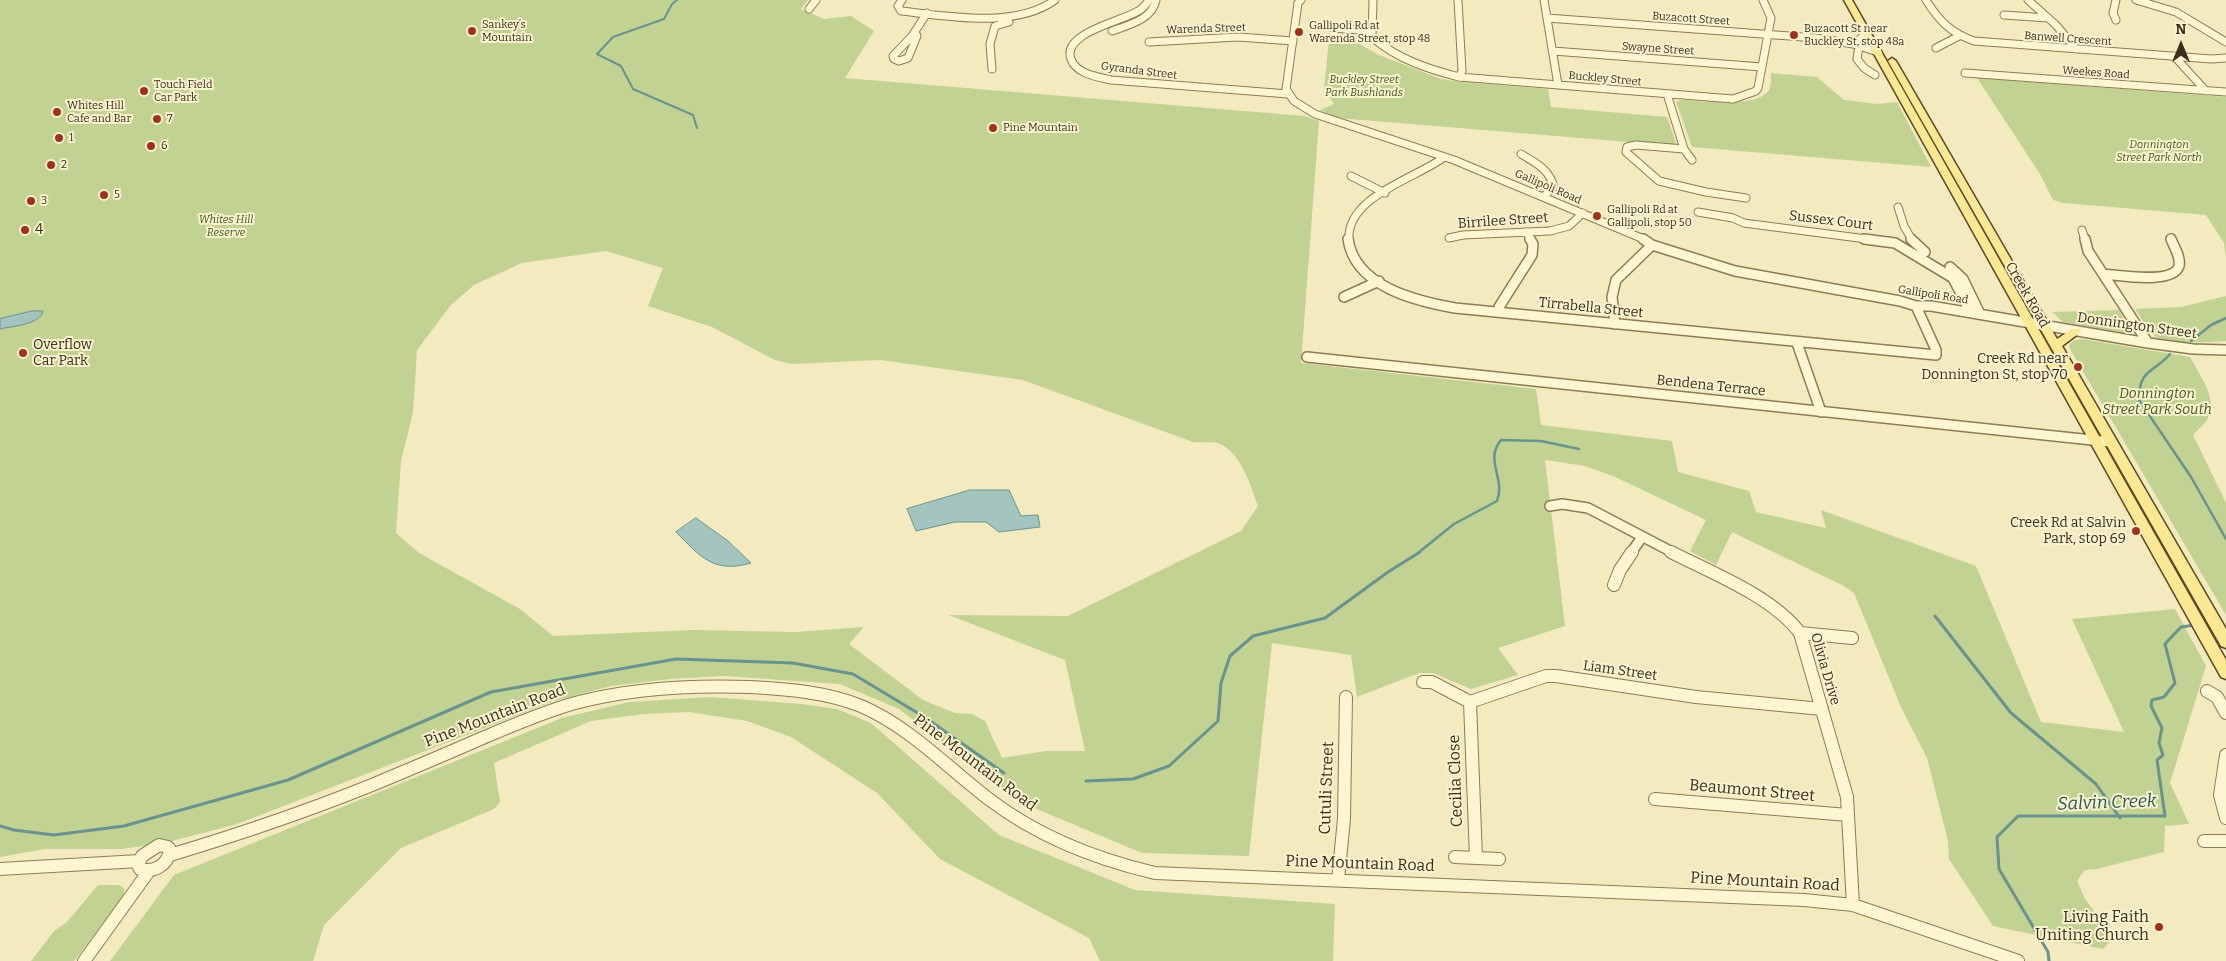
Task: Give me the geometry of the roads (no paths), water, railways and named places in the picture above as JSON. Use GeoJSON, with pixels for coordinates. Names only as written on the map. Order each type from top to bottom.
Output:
{"type":"FeatureCollection","features":[{"type":"Feature","properties":{"kind":"main road","name":"Creek Road"},"geometry":{"type":"LineString","coordinates":[[1848,0],[2226,673]]}},
{"type":"Feature","properties":{"kind":"main road","name":"Creek Road"},"geometry":{"type":"LineString","coordinates":[[1858,0],[2223,637]]}},
{"type":"Feature","properties":{"kind":"main road"},"geometry":{"type":"LineString","coordinates":[[2056,345],[2076,331]]}},
{"type":"Feature","properties":{"kind":"street"},"geometry":{"type":"LineString","coordinates":[[809,9],[816,0]]}},
{"type":"Feature","properties":{"kind":"street"},"geometry":{"type":"LineString","coordinates":[[902,0],[898,6],[901,11],[993,18],[1014,16],[1046,7],[1055,0]]}},
{"type":"Feature","properties":{"kind":"street","name":"Gyranda Street"},"geometry":{"type":"LineString","coordinates":[[1149,0],[1139,11],[1078,37],[1070,48],[1069,55],[1072,62],[1085,73],[1111,80],[1287,91]]}},
{"type":"Feature","properties":{"kind":"street"},"geometry":{"type":"LineString","coordinates":[[1112,31],[1154,10],[1156,0]]}},
{"type":"Feature","properties":{"kind":"street"},"geometry":{"type":"LineString","coordinates":[[1333,28],[1372,31],[1374,0]]}},
{"type":"Feature","properties":{"kind":"street"},"geometry":{"type":"LineString","coordinates":[[1458,0],[1462,71],[1459,77]]}},
{"type":"Feature","properties":{"kind":"street"},"geometry":{"type":"LineString","coordinates":[[1544,0],[1558,85]]}},
{"type":"Feature","properties":{"kind":"street","name":"Buckley Street"},"geometry":{"type":"LineString","coordinates":[[1372,31],[1372,37],[1387,50],[1424,66],[1459,77],[1733,99],[1756,91],[1771,18],[1763,0]]}},
{"type":"Feature","properties":{"kind":"street","name":"Banwell Crescent"},"geometry":{"type":"LineString","coordinates":[[1926,0],[1943,27],[1960,36],[1986,43],[2226,58]]}},
{"type":"Feature","properties":{"kind":"street"},"geometry":{"type":"LineString","coordinates":[[2028,0],[2048,18],[2076,49]]}},
{"type":"Feature","properties":{"kind":"street"},"geometry":{"type":"LineString","coordinates":[[2116,0],[2113,13],[2116,20]]}},
{"type":"Feature","properties":{"kind":"street"},"geometry":{"type":"LineString","coordinates":[[2136,0],[2181,14],[2226,42]]}},
{"type":"Feature","properties":{"kind":"street"},"geometry":{"type":"LineString","coordinates":[[1247,87],[1287,91],[1296,1]]}},
{"type":"Feature","properties":{"kind":"street"},"geometry":{"type":"LineString","coordinates":[[915,32],[927,13]]}},
{"type":"Feature","properties":{"kind":"street"},"geometry":{"type":"LineString","coordinates":[[2004,15],[2048,18]]}},
{"type":"Feature","properties":{"kind":"street"},"geometry":{"type":"LineString","coordinates":[[992,69],[990,44],[995,26],[1016,21],[1014,16]]}},
{"type":"Feature","properties":{"kind":"street","name":"Buzacott Street"},"geometry":{"type":"LineString","coordinates":[[1548,18],[1832,40],[1859,43],[1878,52]]}},
{"type":"Feature","properties":{"kind":"street"},"geometry":{"type":"LineString","coordinates":[[1867,33],[1859,43],[1857,56],[1859,63],[1875,75]]}},
{"type":"Feature","properties":{"kind":"street"},"geometry":{"type":"LineString","coordinates":[[1936,48],[1960,36]]}},
{"type":"Feature","properties":{"kind":"street","name":"Warenda Street"},"geometry":{"type":"LineString","coordinates":[[1149,42],[1238,37],[1293,41]]}},
{"type":"Feature","properties":{"kind":"street","name":"Swayne Street"},"geometry":{"type":"LineString","coordinates":[[1553,51],[1762,67]]}},
{"type":"Feature","properties":{"kind":"street"},"geometry":{"type":"LineString","coordinates":[[2174,56],[2206,91]]}},
{"type":"Feature","properties":{"kind":"street","name":"Weekes Road"},"geometry":{"type":"LineString","coordinates":[[1965,73],[2226,92]]}},
{"type":"Feature","properties":{"kind":"street","name":"Gallipoli Road"},"geometry":{"type":"LineString","coordinates":[[1287,91],[1304,109],[1322,117],[1434,152],[1444,158],[1454,160],[1583,213],[1646,240],[1652,245],[1735,271],[1900,301],[1916,306],[1930,306],[2044,325]]}},
{"type":"Feature","properties":{"kind":"street"},"geometry":{"type":"LineString","coordinates":[[1667,94],[1684,149],[1692,160]]}},
{"type":"Feature","properties":{"kind":"street"},"geometry":{"type":"LineString","coordinates":[[1684,149],[1636,145],[1627,147],[1626,152],[1659,181],[1706,192],[1746,198]]}},
{"type":"Feature","properties":{"kind":"street"},"geometry":{"type":"LineString","coordinates":[[1521,154],[1542,166],[1552,178],[1554,187],[1544,197]]}},
{"type":"Feature","properties":{"kind":"street","name":"Tirrabella Street"},"geometry":{"type":"LineString","coordinates":[[1444,158],[1361,208],[1349,229],[1348,239],[1359,263],[1379,281],[1396,291],[1430,304],[1797,343],[1936,355],[1936,350],[1916,306]]}},
{"type":"Feature","properties":{"kind":"street"},"geometry":{"type":"LineString","coordinates":[[1351,176],[1384,193]]}},
{"type":"Feature","properties":{"kind":"street"},"geometry":{"type":"LineString","coordinates":[[1898,207],[1899,215],[1912,242],[1918,248],[1951,268],[1980,314]]}},
{"type":"Feature","properties":{"kind":"street","name":"Sussex Court"},"geometry":{"type":"LineString","coordinates":[[1698,212],[1733,218],[1744,223],[1896,243],[1958,278]]}},
{"type":"Feature","properties":{"kind":"street","name":"Birrilee Street"},"geometry":{"type":"LineString","coordinates":[[1449,238],[1463,235],[1562,228],[1569,226],[1583,213]]}},
{"type":"Feature","properties":{"kind":"street"},"geometry":{"type":"LineString","coordinates":[[2082,230],[2088,252],[2148,343]]}},
{"type":"Feature","properties":{"kind":"street"},"geometry":{"type":"LineString","coordinates":[[1499,312],[1499,307],[1532,254],[1532,244],[1526,232]]}},
{"type":"Feature","properties":{"kind":"street"},"geometry":{"type":"LineString","coordinates":[[2103,274],[2166,276],[2178,268],[2179,262],[2171,238]]}},
{"type":"Feature","properties":{"kind":"street"},"geometry":{"type":"LineString","coordinates":[[1615,324],[1612,297],[1616,280],[1652,245]]}},
{"type":"Feature","properties":{"kind":"street"},"geometry":{"type":"LineString","coordinates":[[1958,278],[1970,312]]}},
{"type":"Feature","properties":{"kind":"street"},"geometry":{"type":"LineString","coordinates":[[1344,297],[1379,281]]}},
{"type":"Feature","properties":{"kind":"street","name":"Donnington Street"},"geometry":{"type":"LineString","coordinates":[[2044,325],[2148,343],[2193,349],[2226,350]]}},
{"type":"Feature","properties":{"kind":"street"},"geometry":{"type":"LineString","coordinates":[[1797,343],[1821,412]]}},
{"type":"Feature","properties":{"kind":"street","name":"Bendena Terrace"},"geometry":{"type":"LineString","coordinates":[[1307,357],[2111,442]]}},
{"type":"Feature","properties":{"kind":"street","name":"Olivia Drive"},"geometry":{"type":"LineString","coordinates":[[1550,506],[1575,505],[1588,508],[1706,568],[1779,609],[1800,633],[1847,797],[1852,905]]}},
{"type":"Feature","properties":{"kind":"street"},"geometry":{"type":"LineString","coordinates":[[1614,585],[1620,570],[1642,537]]}},
{"type":"Feature","properties":{"kind":"street"},"geometry":{"type":"LineString","coordinates":[[1800,633],[1852,638]]}},
{"type":"Feature","properties":{"kind":"street","name":"Liam Street"},"geometry":{"type":"LineString","coordinates":[[1470,702],[1546,676],[1556,676],[1696,697],[1822,709]]}},
{"type":"Feature","properties":{"kind":"street"},"geometry":{"type":"LineString","coordinates":[[1424,682],[1432,682],[1470,702]]}},
{"type":"Feature","properties":{"kind":"street","name":"Pine Mountain Road"},"geometry":{"type":"LineString","coordinates":[[170,855],[258,829],[391,777],[535,716],[574,703],[658,688],[697,686],[740,687],[813,693],[847,701],[871,710],[898,727],[1007,812],[1029,825],[1086,854],[1155,873],[1794,900],[1852,905],[2014,960]]}},
{"type":"Feature","properties":{"kind":"street"},"geometry":{"type":"LineString","coordinates":[[2207,691],[2217,697],[2226,713]]}},
{"type":"Feature","properties":{"kind":"street","name":"Cutuli Street"},"geometry":{"type":"LineString","coordinates":[[1338,880],[1344,819],[1346,697]]}},
{"type":"Feature","properties":{"kind":"street","name":"Cecilia Close"},"geometry":{"type":"LineString","coordinates":[[1470,702],[1476,858]]}},
{"type":"Feature","properties":{"kind":"street"},"geometry":{"type":"LineString","coordinates":[[2226,755],[2220,796],[2221,808],[2226,818]]}},
{"type":"Feature","properties":{"kind":"street","name":"Beaumont Street"},"geometry":{"type":"LineString","coordinates":[[1654,799],[1848,816]]}},
{"type":"Feature","properties":{"kind":"street"},"geometry":{"type":"LineString","coordinates":[[2204,841],[2226,841]]}},
{"type":"Feature","properties":{"kind":"street"},"geometry":{"type":"LineString","coordinates":[[84,961],[149,871],[162,865],[170,855],[168,847],[159,845],[146,851],[139,861],[140,869],[149,871]]}},
{"type":"Feature","properties":{"kind":"street"},"geometry":{"type":"LineString","coordinates":[[1455,857],[1499,859]]}},
{"type":"Feature","properties":{"kind":"street"},"geometry":{"type":"LineString","coordinates":[[0,869],[139,861]]}},
{"type":"Feature","properties":{"kind":"water"},"geometry":{"type":"Polygon","coordinates":[[[32,311],[43,311],[41,316],[31,322],[0,329],[0,319],[32,311]]]}},
{"type":"Feature","properties":{"kind":"water"},"geometry":{"type":"Polygon","coordinates":[[[970,490],[1009,490],[1021,516],[1038,515],[1040,527],[999,532],[986,522],[955,522],[916,531],[907,509],[970,490]]]}},
{"type":"Feature","properties":{"kind":"water"},"geometry":{"type":"Polygon","coordinates":[[[696,518],[728,541],[751,563],[738,566],[717,564],[708,561],[692,549],[676,532],[696,518]]]}},
{"type":"Feature","properties":{"kind":"waterway"},"geometry":{"type":"LineString","coordinates":[[677,0],[672,4],[664,19],[613,37],[597,54],[621,66],[633,89],[693,115],[697,128]]}},
{"type":"Feature","properties":{"kind":"waterway","name":"Salvin Creek"},"geometry":{"type":"LineString","coordinates":[[2191,341],[2211,325],[2226,318]]}},
{"type":"Feature","properties":{"kind":"waterway","name":"Salvin Creek"},"geometry":{"type":"LineString","coordinates":[[2170,354],[2145,376],[2139,400],[2191,477],[2226,539]]}},
{"type":"Feature","properties":{"kind":"waterway"},"geometry":{"type":"LineString","coordinates":[[1418,553],[1454,524],[1497,501],[1499,485],[1494,455],[1496,447],[1501,440],[1541,441],[1579,449]]}},
{"type":"Feature","properties":{"kind":"waterway"},"geometry":{"type":"LineString","coordinates":[[1086,781],[1133,779],[1169,766],[1218,721],[1221,683],[1230,656],[1253,636],[1325,618],[1388,572],[1420,552]]}},
{"type":"Feature","properties":{"kind":"waterway"},"geometry":{"type":"LineString","coordinates":[[1935,616],[2011,713],[2096,784],[2119,816]]}},
{"type":"Feature","properties":{"kind":"waterway","name":"Salvin Creek"},"geometry":{"type":"LineString","coordinates":[[2119,816],[2165,816],[2157,760],[2163,755],[2159,743],[2162,728],[2151,706],[2152,700],[2164,697],[2175,683],[2165,644],[2181,627],[2195,625]]}},
{"type":"Feature","properties":{"kind":"waterway"},"geometry":{"type":"LineString","coordinates":[[0,826],[14,830],[54,835],[124,826],[288,780],[491,692],[676,659],[793,663],[853,674],[926,718],[1004,773]]}},
{"type":"Feature","properties":{"kind":"waterway","name":"Salvin Creek"},"geometry":{"type":"LineString","coordinates":[[2049,961],[2048,952],[1999,869],[1997,837],[2018,816],[2119,816]]}},
{"type":"Feature","properties":{"kind":"place","name":"Sankey’s Mountain"},"geometry":{"type":"Point","coordinates":[472,31]}},
{"type":"Feature","properties":{"kind":"place","name":"Gallipoli Rd at Warenda Street, stop 48"},"geometry":{"type":"Point","coordinates":[1299,32]}},
{"type":"Feature","properties":{"kind":"place","name":"Buzacott St near Buckley St, stop 48a"},"geometry":{"type":"Point","coordinates":[1794,35]}},
{"type":"Feature","properties":{"kind":"place","name":"Touch Field Car Park"},"geometry":{"type":"Point","coordinates":[144,91]}},
{"type":"Feature","properties":{"kind":"place","name":"Whites Hill Cafe and Bar"},"geometry":{"type":"Point","coordinates":[57,112]}},
{"type":"Feature","properties":{"kind":"place","name":"7"},"geometry":{"type":"Point","coordinates":[157,119]}},
{"type":"Feature","properties":{"kind":"place","name":"Pine Mountain"},"geometry":{"type":"Point","coordinates":[993,128]}},
{"type":"Feature","properties":{"kind":"place","name":"1"},"geometry":{"type":"Point","coordinates":[59,138]}},
{"type":"Feature","properties":{"kind":"place","name":"6"},"geometry":{"type":"Point","coordinates":[151,146]}},
{"type":"Feature","properties":{"kind":"place","name":"2"},"geometry":{"type":"Point","coordinates":[51,165]}},
{"type":"Feature","properties":{"kind":"place","name":"5"},"geometry":{"type":"Point","coordinates":[104,195]}},
{"type":"Feature","properties":{"kind":"place","name":"3"},"geometry":{"type":"Point","coordinates":[31,201]}},
{"type":"Feature","properties":{"kind":"place","name":"Gallipoli Rd at Gallipoli, stop 50"},"geometry":{"type":"Point","coordinates":[1597,216]}},
{"type":"Feature","properties":{"kind":"place","name":"4"},"geometry":{"type":"Point","coordinates":[25,230]}},
{"type":"Feature","properties":{"kind":"place","name":"Overflow Car Park"},"geometry":{"type":"Point","coordinates":[23,353]}},
{"type":"Feature","properties":{"kind":"place","name":"Creek Rd near Donnington St, stop 70"},"geometry":{"type":"Point","coordinates":[2078,367]}},
{"type":"Feature","properties":{"kind":"place","name":"Creek Rd at Salvin Park, stop 69"},"geometry":{"type":"Point","coordinates":[2136,531]}},
{"type":"Feature","properties":{"kind":"place","name":"Living Faith Uniting Church"},"geometry":{"type":"Point","coordinates":[2159,927]}},
{"type":"Feature","properties":{"kind":"park label","name":"Buckley Street Park Bushlands"},"geometry":{"type":"Point","coordinates":[1364,86]}},
{"type":"Feature","properties":{"kind":"park label","name":"Donnington Street Park North"},"geometry":{"type":"Point","coordinates":[2159,151]}},
{"type":"Feature","properties":{"kind":"park label","name":"Whites Hill Reserve"},"geometry":{"type":"Point","coordinates":[226,226]}},
{"type":"Feature","properties":{"kind":"park label","name":"Donnington Street Park South"},"geometry":{"type":"Point","coordinates":[2157,402]}}]}
